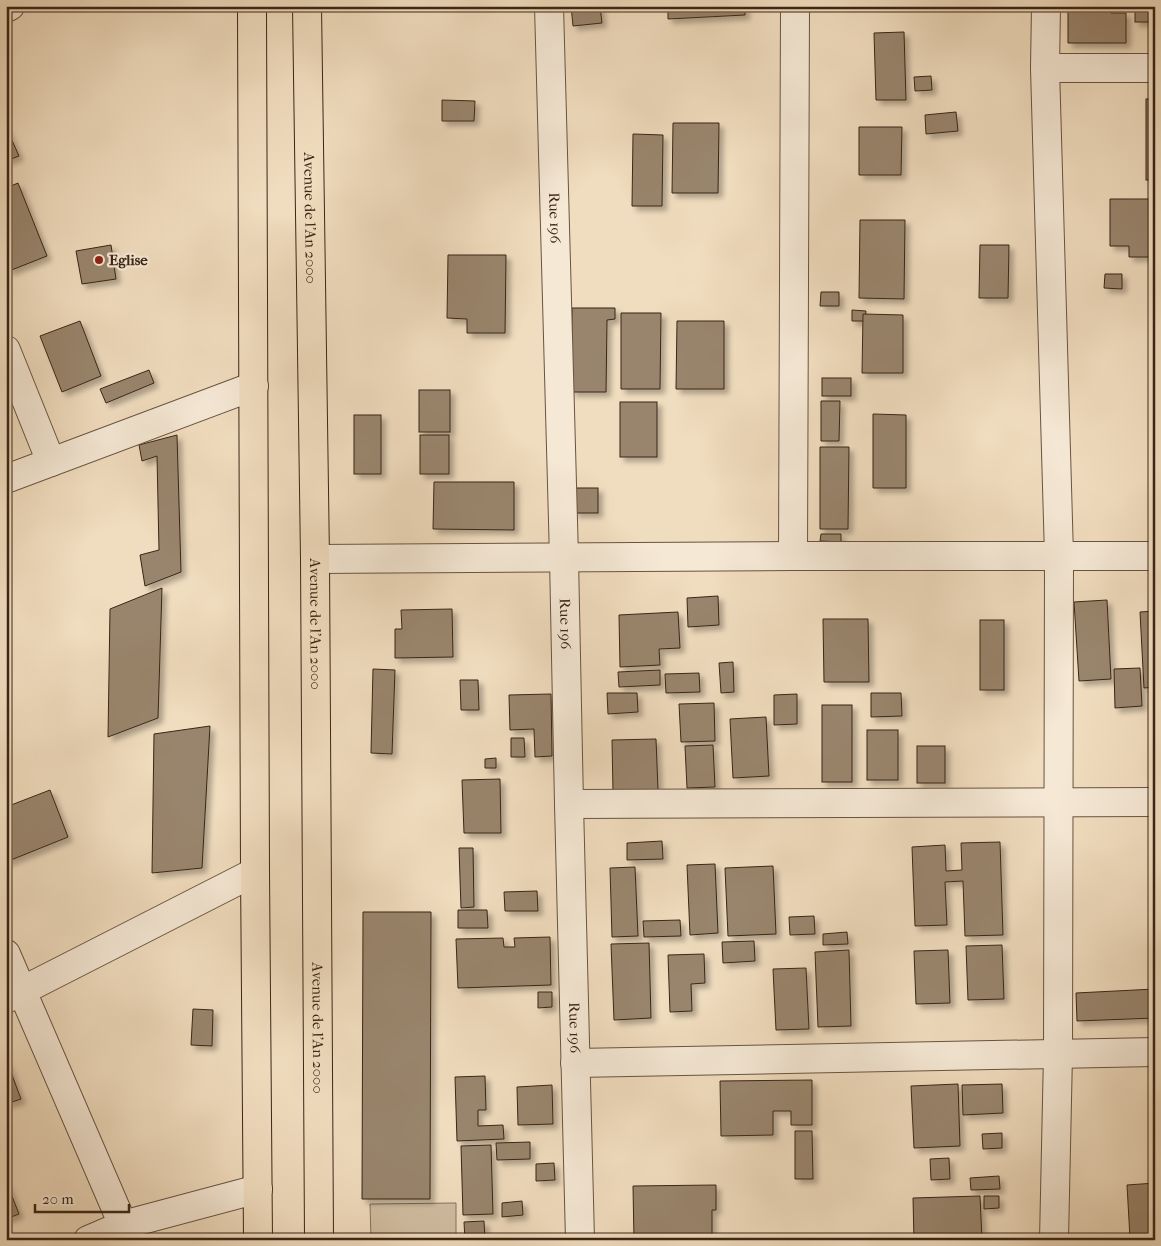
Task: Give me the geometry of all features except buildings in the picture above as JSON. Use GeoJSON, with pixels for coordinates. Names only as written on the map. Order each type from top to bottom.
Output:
{"type":"FeatureCollection","features":[{"type":"Feature","properties":{"kind":"main road"},"geometry":{"type":"LineString","coordinates":[[252,6],[258,1240]]}},
{"type":"Feature","properties":{"kind":"main road","name":"Avenue de l'An 2000"},"geometry":{"type":"LineString","coordinates":[[307,6],[315,559],[319,1240]]}},
{"type":"Feature","properties":{"kind":"street"},"geometry":{"type":"LineString","coordinates":[[6,8],[10,6]]}},
{"type":"Feature","properties":{"kind":"street","name":"Rue 196"},"geometry":{"type":"LineString","coordinates":[[549,6],[580,1240]]}},
{"type":"Feature","properties":{"kind":"street"},"geometry":{"type":"LineString","coordinates":[[793,556],[795,6]]}},
{"type":"Feature","properties":{"kind":"street"},"geometry":{"type":"LineString","coordinates":[[1046,6],[1045,68],[1059,556],[1058,1054],[1054,1240]]}},
{"type":"Feature","properties":{"kind":"street"},"geometry":{"type":"LineString","coordinates":[[1045,68],[1155,68]]}},
{"type":"Feature","properties":{"kind":"street"},"geometry":{"type":"LineString","coordinates":[[6,350],[50,462]]}},
{"type":"Feature","properties":{"kind":"street"},"geometry":{"type":"LineString","coordinates":[[6,478],[254,386]]}},
{"type":"Feature","properties":{"kind":"street"},"geometry":{"type":"LineString","coordinates":[[315,559],[1155,556]]}},
{"type":"Feature","properties":{"kind":"street"},"geometry":{"type":"LineString","coordinates":[[569,804],[1155,802]]}},
{"type":"Feature","properties":{"kind":"street"},"geometry":{"type":"LineString","coordinates":[[14,995],[255,872]]}},
{"type":"Feature","properties":{"kind":"street"},"geometry":{"type":"LineString","coordinates":[[6,954],[14,995],[123,1226]]}},
{"type":"Feature","properties":{"kind":"street"},"geometry":{"type":"LineString","coordinates":[[576,1063],[1155,1052]]}},
{"type":"Feature","properties":{"kind":"street"},"geometry":{"type":"LineString","coordinates":[[88,1240],[123,1226],[258,1189]]}},
{"type":"Feature","properties":{"kind":"shaded area"},"geometry":{"type":"Polygon","coordinates":[[[456,1203],[456,1240],[371,1240],[370,1204],[456,1203]]]}},
{"type":"Feature","properties":{"kind":"place","name":"Eglise"},"geometry":{"type":"Point","coordinates":[99,260]}}]}
